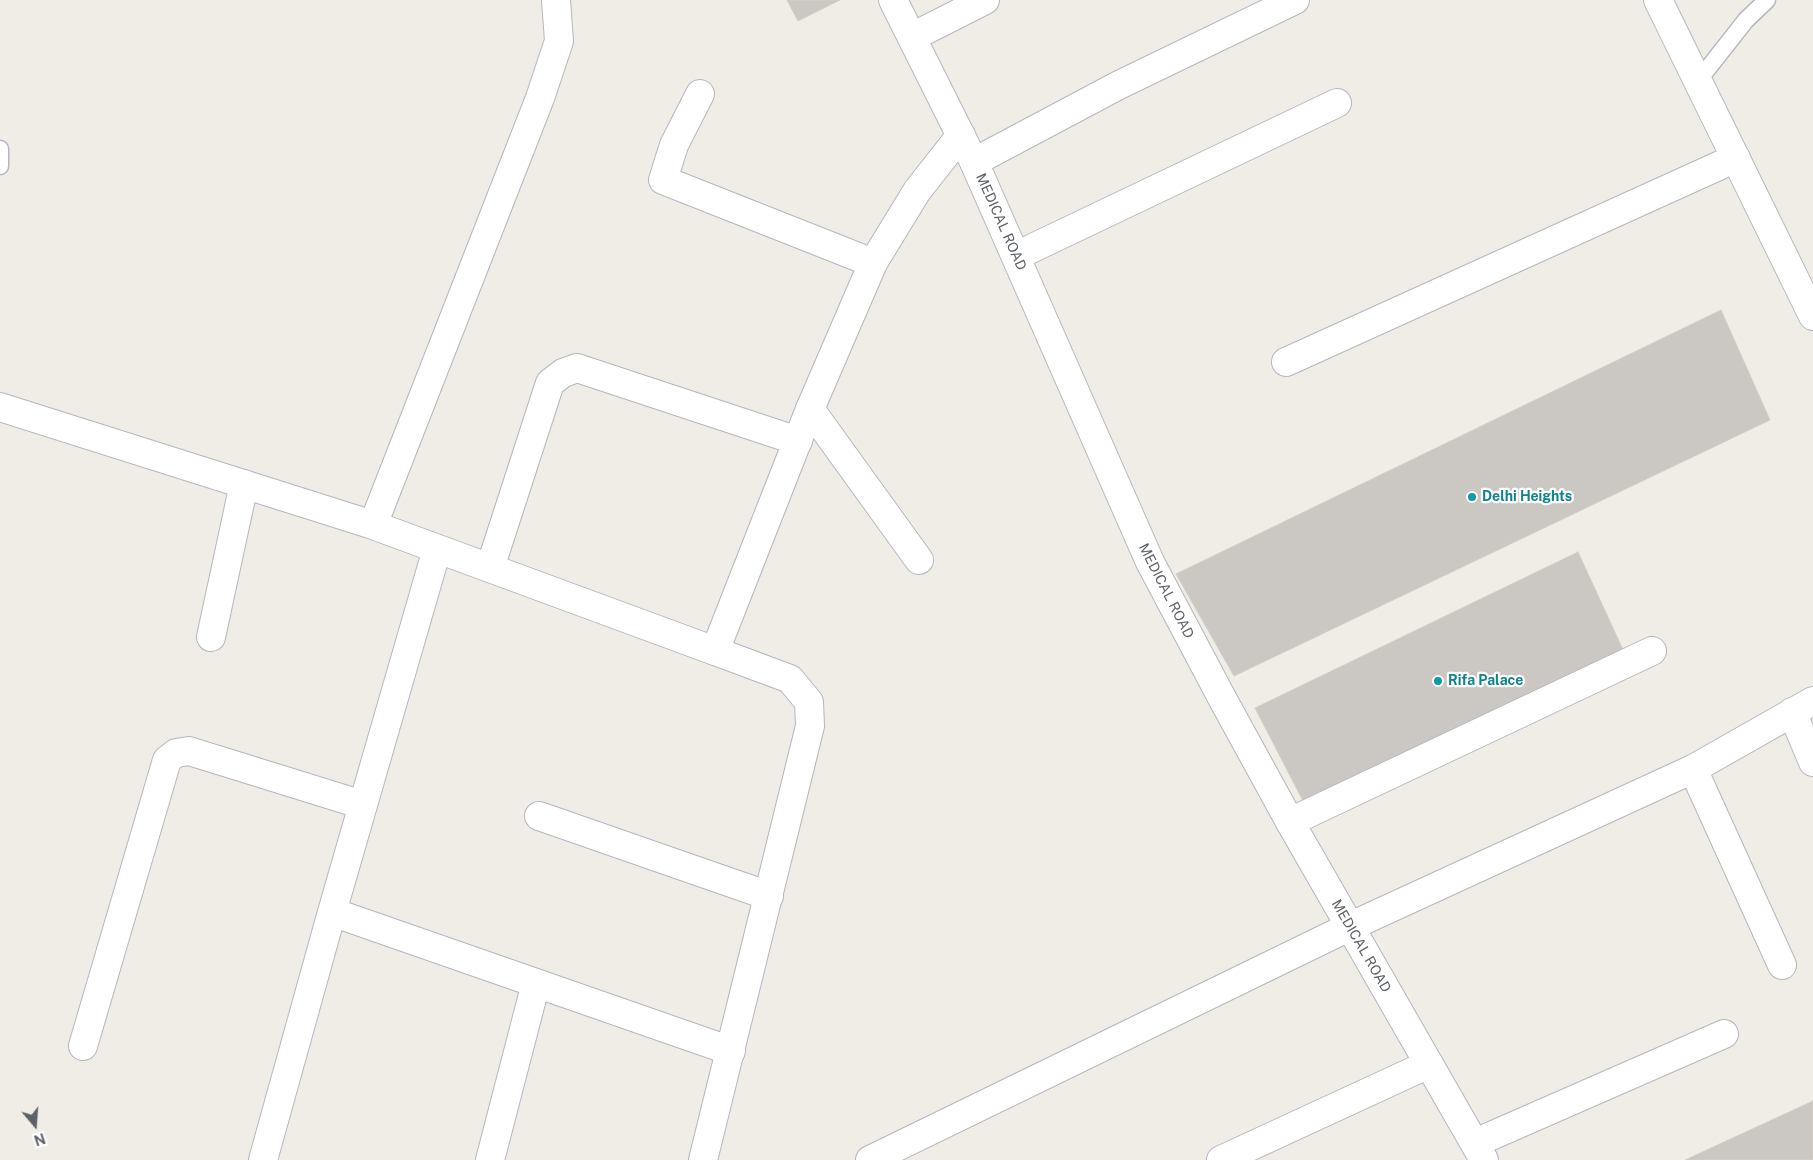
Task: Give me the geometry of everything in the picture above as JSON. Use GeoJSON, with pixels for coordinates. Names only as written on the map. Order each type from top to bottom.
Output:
{"type":"FeatureCollection","features":[{"type":"Feature","properties":{"kind":"street"},"geometry":{"type":"LineString","coordinates":[[373,525],[540,98],[559,41],[556,0]]}},
{"type":"Feature","properties":{"kind":"street","name":"MEDICAL ROAD"},"geometry":{"type":"LineString","coordinates":[[893,0],[974,162],[1150,562],[1290,822],[1479,1152]]}},
{"type":"Feature","properties":{"kind":"street"},"geometry":{"type":"LineString","coordinates":[[912,37],[985,0]]}},
{"type":"Feature","properties":{"kind":"street"},"geometry":{"type":"LineString","coordinates":[[974,162],[1119,85],[1295,0]]}},
{"type":"Feature","properties":{"kind":"street"},"geometry":{"type":"LineString","coordinates":[[1658,0],[1813,316]]}},
{"type":"Feature","properties":{"kind":"street"},"geometry":{"type":"LineString","coordinates":[[700,94],[674,145],[663,180],[874,263]]}},
{"type":"Feature","properties":{"kind":"street"},"geometry":{"type":"LineString","coordinates":[[1016,256],[1337,103]]}},
{"type":"Feature","properties":{"kind":"street"},"geometry":{"type":"LineString","coordinates":[[715,651],[810,409],[874,263],[917,191],[960,135]]}},
{"type":"Feature","properties":{"kind":"street"},"geometry":{"type":"LineString","coordinates":[[1286,362],[1736,158]]}},
{"type":"Feature","properties":{"kind":"street"},"geometry":{"type":"LineString","coordinates":[[490,568],[550,383],[563,372],[577,368],[798,442]]}},
{"type":"Feature","properties":{"kind":"street"},"geometry":{"type":"LineString","coordinates":[[0,408],[373,525],[790,679],[809,702],[810,726],[703,1160]]}},
{"type":"Feature","properties":{"kind":"street"},"geometry":{"type":"LineString","coordinates":[[810,409],[919,560]]}},
{"type":"Feature","properties":{"kind":"street"},"geometry":{"type":"LineString","coordinates":[[211,636],[244,484]]}},
{"type":"Feature","properties":{"kind":"street"},"geometry":{"type":"LineString","coordinates":[[263,1160],[332,912],[437,549]]}},
{"type":"Feature","properties":{"kind":"street"},"geometry":{"type":"LineString","coordinates":[[1290,822],[1652,651]]}},
{"type":"Feature","properties":{"kind":"street"},"geometry":{"type":"LineString","coordinates":[[870,1160],[1349,927],[1693,769],[1802,706],[1813,762]]}},
{"type":"Feature","properties":{"kind":"street"},"geometry":{"type":"LineString","coordinates":[[83,1046],[167,760],[176,753],[189,751],[363,805]]}},
{"type":"Feature","properties":{"kind":"street"},"geometry":{"type":"LineString","coordinates":[[1693,769],[1782,965]]}},
{"type":"Feature","properties":{"kind":"street"},"geometry":{"type":"LineString","coordinates":[[538,816],[769,896]]}},
{"type":"Feature","properties":{"kind":"street"},"geometry":{"type":"LineString","coordinates":[[332,912],[730,1051]]}},
{"type":"Feature","properties":{"kind":"street"},"geometry":{"type":"LineString","coordinates":[[490,1160],[536,983]]}},
{"type":"Feature","properties":{"kind":"street"},"geometry":{"type":"LineString","coordinates":[[1479,1152],[1724,1034]]}},
{"type":"Feature","properties":{"kind":"street"},"geometry":{"type":"LineString","coordinates":[[1221,1160],[1429,1064]]}},
{"type":"Feature","properties":{"kind":"lane"},"geometry":{"type":"LineString","coordinates":[[1698,81],[1746,20],[1767,0]]}},
{"type":"Feature","properties":{"kind":"lane"},"geometry":{"type":"LineString","coordinates":[[0,149],[0,166]]}},
{"type":"Feature","properties":{"kind":"building"},"geometry":{"type":"Polygon","coordinates":[[[787,0],[840,0],[798,21],[787,0]]]}},
{"type":"Feature","properties":{"kind":"building","name":"Delhi Heights"},"geometry":{"type":"Polygon","coordinates":[[[1721,310],[1770,420],[1234,676],[1176,574],[1721,310]]]}},
{"type":"Feature","properties":{"kind":"building","name":"Rifa Palace"},"geometry":{"type":"Polygon","coordinates":[[[1578,552],[1625,654],[1303,801],[1255,708],[1578,552]]]}},
{"type":"Feature","properties":{"kind":"building"},"geometry":{"type":"Polygon","coordinates":[[[1813,1101],[1813,1160],[1685,1160],[1813,1101]]]}},
{"type":"Feature","properties":{"kind":"place","name":"Delhi Heights"},"geometry":{"type":"Point","coordinates":[1472,497]}},
{"type":"Feature","properties":{"kind":"place","name":"Rifa Palace"},"geometry":{"type":"Point","coordinates":[1438,681]}}]}
